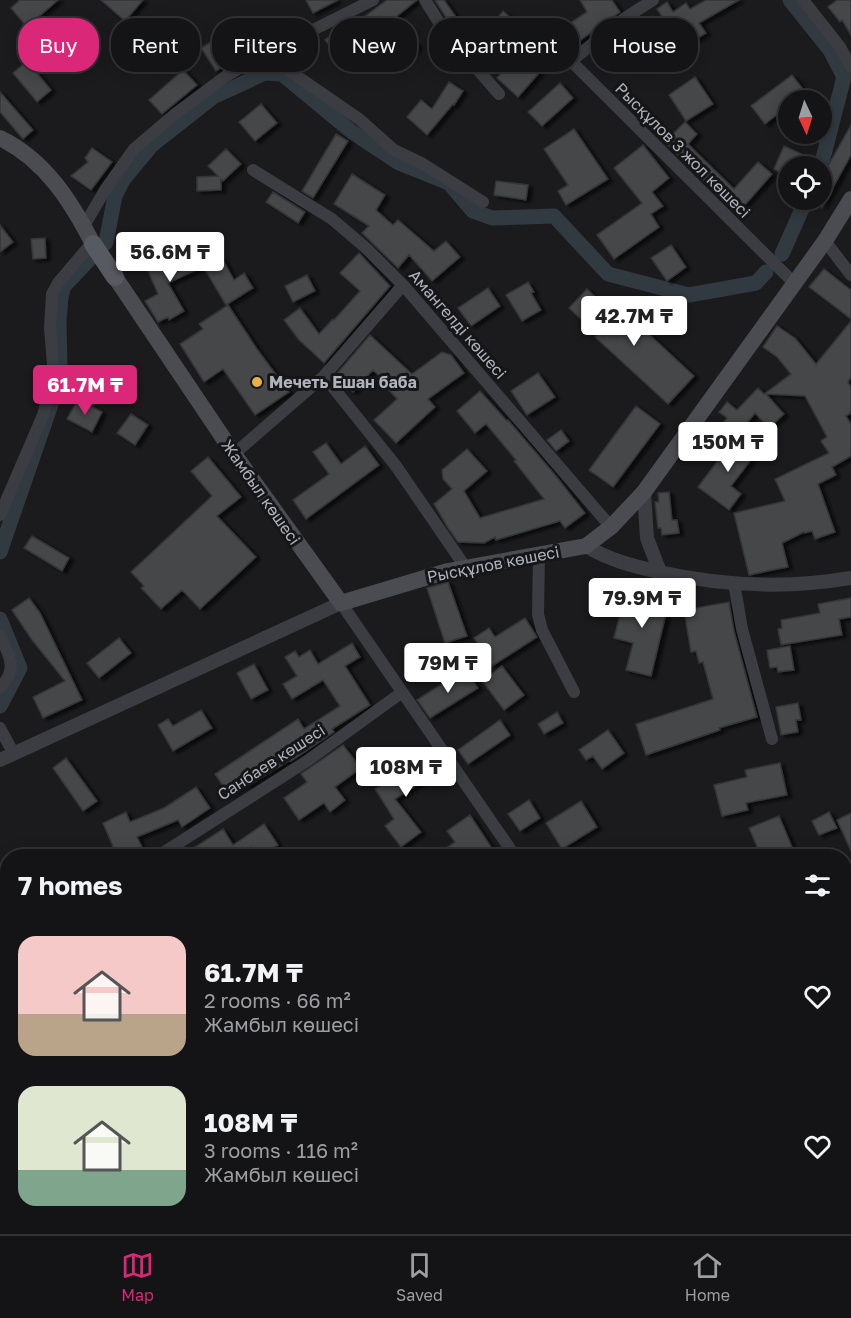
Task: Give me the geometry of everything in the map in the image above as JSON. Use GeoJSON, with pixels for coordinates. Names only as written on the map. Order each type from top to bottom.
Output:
{"type":"FeatureCollection","features":[{"type":"Feature","properties":{"kind":"main road","name":"Жамбыл көшесі"},"geometry":{"type":"LineString","coordinates":[[0,138],[48,173],[58,185],[84,226],[92,244],[234,454],[341,603]]}},
{"type":"Feature","properties":{"kind":"main road","name":"Рысқұлов көшесі"},"geometry":{"type":"LineString","coordinates":[[341,603],[447,571],[586,546],[612,527],[644,492],[825,241],[851,199]]}},
{"type":"Feature","properties":{"kind":"street"},"geometry":{"type":"LineString","coordinates":[[318,28],[373,0]]}},
{"type":"Feature","properties":{"kind":"street"},"geometry":{"type":"LineString","coordinates":[[425,0],[445,32],[499,94]]}},
{"type":"Feature","properties":{"kind":"street","name":"Рысқұлов 3 жол көшесі"},"geometry":{"type":"LineString","coordinates":[[653,0],[625,18],[571,61],[794,283]]}},
{"type":"Feature","properties":{"kind":"street"},"geometry":{"type":"LineString","coordinates":[[803,0],[840,46],[851,67]]}},
{"type":"Feature","properties":{"kind":"street"},"geometry":{"type":"LineString","coordinates":[[84,226],[122,164],[147,135],[232,72]]}},
{"type":"Feature","properties":{"kind":"street"},"geometry":{"type":"LineString","coordinates":[[291,72],[359,119],[394,150],[423,164],[483,202]]}},
{"type":"Feature","properties":{"kind":"street","name":"Амангелді көшесі"},"geometry":{"type":"LineString","coordinates":[[253,170],[332,219],[366,248],[403,285],[612,527]]}},
{"type":"Feature","properties":{"kind":"street"},"geometry":{"type":"LineString","coordinates":[[825,241],[851,275]]}},
{"type":"Feature","properties":{"kind":"street"},"geometry":{"type":"LineString","coordinates":[[0,515],[43,415],[50,389],[53,365],[50,328],[52,294],[92,244]]}},
{"type":"Feature","properties":{"kind":"street"},"geometry":{"type":"LineString","coordinates":[[234,454],[324,376],[403,285]]}},
{"type":"Feature","properties":{"kind":"street"},"geometry":{"type":"LineString","coordinates":[[324,376],[396,466],[466,568]]}},
{"type":"Feature","properties":{"kind":"street"},"geometry":{"type":"LineString","coordinates":[[644,492],[647,538],[660,572]]}},
{"type":"Feature","properties":{"kind":"street"},"geometry":{"type":"LineString","coordinates":[[586,546],[620,563],[686,578],[734,583],[802,585],[851,578]]}},
{"type":"Feature","properties":{"kind":"street"},"geometry":{"type":"LineString","coordinates":[[539,554],[538,614],[542,630],[574,692]]}},
{"type":"Feature","properties":{"kind":"street"},"geometry":{"type":"LineString","coordinates":[[734,583],[742,629],[772,739]]}},
{"type":"Feature","properties":{"kind":"street","name":"Жамбыл көшесі"},"geometry":{"type":"LineString","coordinates":[[341,603],[510,849]]}},
{"type":"Feature","properties":{"kind":"street","name":"Рысқұлов көшесі"},"geometry":{"type":"LineString","coordinates":[[0,760],[341,603]]}},
{"type":"Feature","properties":{"kind":"street"},"geometry":{"type":"LineString","coordinates":[[0,636],[12,667],[11,674],[0,688]]}},
{"type":"Feature","properties":{"kind":"street","name":"Санбаев көшесі"},"geometry":{"type":"LineString","coordinates":[[169,849],[307,761],[401,693]]}},
{"type":"Feature","properties":{"kind":"street"},"geometry":{"type":"LineString","coordinates":[[0,728],[14,754]]}},
{"type":"Feature","properties":{"kind":"building"},"geometry":{"type":"Polygon","coordinates":[[[20,0],[58,0],[37,18],[19,18],[11,8],[20,0]]]}},
{"type":"Feature","properties":{"kind":"building"},"geometry":{"type":"Polygon","coordinates":[[[101,0],[143,0],[128,18],[122,18],[101,0]]]}},
{"type":"Feature","properties":{"kind":"building"},"geometry":{"type":"Polygon","coordinates":[[[306,0],[338,0],[313,13],[306,0]]]}},
{"type":"Feature","properties":{"kind":"building"},"geometry":{"type":"Polygon","coordinates":[[[387,0],[417,0],[395,18],[363,18],[387,0]]]}},
{"type":"Feature","properties":{"kind":"building"},"geometry":{"type":"Polygon","coordinates":[[[435,0],[444,0],[457,18],[446,18],[435,0]]]}},
{"type":"Feature","properties":{"kind":"building"},"geometry":{"type":"Polygon","coordinates":[[[580,0],[612,0],[620,12],[612,18],[591,18],[591,33],[579,41],[578,18],[587,12],[580,0]]]}},
{"type":"Feature","properties":{"kind":"building"},"geometry":{"type":"Polygon","coordinates":[[[706,0],[739,0],[699,23],[706,33],[698,38],[698,18],[663,18],[657,9],[667,2],[673,12],[686,3],[690,9],[706,0]]]}},
{"type":"Feature","properties":{"kind":"building"},"geometry":{"type":"Polygon","coordinates":[[[837,0],[851,0],[851,35],[842,20],[840,22],[828,7],[837,0]]]}},
{"type":"Feature","properties":{"kind":"building"},"geometry":{"type":"Polygon","coordinates":[[[503,11],[511,18],[498,18],[503,11]]]}},
{"type":"Feature","properties":{"kind":"building"},"geometry":{"type":"Polygon","coordinates":[[[330,36],[330,46],[325,40],[330,36]]]}},
{"type":"Feature","properties":{"kind":"building"},"geometry":{"type":"Polygon","coordinates":[[[212,42],[212,65],[201,48],[212,42]]]}},
{"type":"Feature","properties":{"kind":"building"},"geometry":{"type":"Polygon","coordinates":[[[18,69],[18,72],[36,72],[51,90],[37,102],[13,73],[18,69]]]}},
{"type":"Feature","properties":{"kind":"building"},"geometry":{"type":"Polygon","coordinates":[[[181,72],[185,72],[197,85],[162,114],[149,100],[181,72]]]}},
{"type":"Feature","properties":{"kind":"building"},"geometry":{"type":"Polygon","coordinates":[[[502,72],[539,73],[518,97],[497,78],[502,72]]]}},
{"type":"Feature","properties":{"kind":"building"},"geometry":{"type":"Polygon","coordinates":[[[792,75],[804,90],[778,90],[778,114],[765,124],[751,106],[792,75]]]}},
{"type":"Feature","properties":{"kind":"building"},"geometry":{"type":"Polygon","coordinates":[[[695,77],[713,104],[686,121],[669,95],[695,77]]]}},
{"type":"Feature","properties":{"kind":"building"},"geometry":{"type":"Polygon","coordinates":[[[449,82],[463,91],[454,105],[427,135],[407,117],[421,100],[432,109],[449,82]]]}},
{"type":"Feature","properties":{"kind":"building"},"geometry":{"type":"Polygon","coordinates":[[[560,83],[573,98],[542,126],[528,112],[560,83]]]}},
{"type":"Feature","properties":{"kind":"building"},"geometry":{"type":"Polygon","coordinates":[[[0,92],[33,130],[23,139],[0,112],[0,92]]]}},
{"type":"Feature","properties":{"kind":"building"},"geometry":{"type":"Polygon","coordinates":[[[261,104],[277,123],[255,141],[239,122],[261,104]]]}},
{"type":"Feature","properties":{"kind":"building"},"geometry":{"type":"Polygon","coordinates":[[[685,122],[697,134],[688,144],[734,189],[758,162],[772,174],[737,214],[665,142],[685,122]]]}},
{"type":"Feature","properties":{"kind":"building"},"geometry":{"type":"Polygon","coordinates":[[[851,125],[851,155],[832,189],[832,158],[851,125]]]}},
{"type":"Feature","properties":{"kind":"building"},"geometry":{"type":"Polygon","coordinates":[[[574,129],[608,179],[566,205],[558,191],[568,185],[544,149],[574,129]]]}},
{"type":"Feature","properties":{"kind":"building"},"geometry":{"type":"Polygon","coordinates":[[[336,134],[348,141],[313,198],[302,191],[336,134]]]}},
{"type":"Feature","properties":{"kind":"building"},"geometry":{"type":"Polygon","coordinates":[[[643,145],[669,178],[652,192],[663,206],[651,214],[659,227],[614,259],[597,235],[642,203],[614,168],[643,145]]]}},
{"type":"Feature","properties":{"kind":"building"},"geometry":{"type":"Polygon","coordinates":[[[784,146],[806,156],[780,156],[784,146]]]}},
{"type":"Feature","properties":{"kind":"building"},"geometry":{"type":"Polygon","coordinates":[[[92,148],[112,162],[91,190],[71,176],[88,162],[85,158],[92,148]]]}},
{"type":"Feature","properties":{"kind":"building"},"geometry":{"type":"Polygon","coordinates":[[[226,149],[241,164],[223,181],[221,179],[221,190],[197,191],[197,177],[218,176],[208,166],[226,149]]]}},
{"type":"Feature","properties":{"kind":"building"},"geometry":{"type":"Polygon","coordinates":[[[778,160],[778,171],[774,169],[778,160]]]}},
{"type":"Feature","properties":{"kind":"building"},"geometry":{"type":"Polygon","coordinates":[[[352,174],[385,195],[376,210],[393,225],[398,220],[434,251],[446,241],[460,257],[432,281],[409,255],[398,268],[362,233],[369,226],[334,204],[352,174]]]}},
{"type":"Feature","properties":{"kind":"building"},"geometry":{"type":"Polygon","coordinates":[[[496,181],[528,185],[526,200],[494,195],[496,181]]]}},
{"type":"Feature","properties":{"kind":"building"},"geometry":{"type":"Polygon","coordinates":[[[273,192],[305,212],[298,223],[266,202],[273,192]]]}},
{"type":"Feature","properties":{"kind":"building"},"geometry":{"type":"Polygon","coordinates":[[[0,225],[13,242],[0,252],[0,225]]]}},
{"type":"Feature","properties":{"kind":"building"},"geometry":{"type":"Polygon","coordinates":[[[45,238],[46,258],[33,259],[31,239],[45,238]]]}},
{"type":"Feature","properties":{"kind":"building"},"geometry":{"type":"Polygon","coordinates":[[[671,245],[686,267],[667,281],[651,258],[671,245]]]}},
{"type":"Feature","properties":{"kind":"building"},"geometry":{"type":"Polygon","coordinates":[[[200,250],[207,265],[168,283],[184,311],[169,320],[168,317],[158,322],[145,301],[158,294],[145,264],[169,253],[173,262],[200,250]]]}},
{"type":"Feature","properties":{"kind":"building"},"geometry":{"type":"Polygon","coordinates":[[[359,253],[390,286],[324,363],[299,340],[284,320],[300,308],[319,334],[360,291],[340,273],[359,253]]]}},
{"type":"Feature","properties":{"kind":"building"},"geometry":{"type":"Polygon","coordinates":[[[222,258],[234,280],[244,273],[253,288],[226,305],[204,268],[222,258]]]}},
{"type":"Feature","properties":{"kind":"building"},"geometry":{"type":"Polygon","coordinates":[[[824,269],[851,290],[851,319],[809,287],[824,269]]]}},
{"type":"Feature","properties":{"kind":"building"},"geometry":{"type":"Polygon","coordinates":[[[307,275],[315,291],[293,302],[285,286],[307,275]]]}},
{"type":"Feature","properties":{"kind":"building"},"geometry":{"type":"Polygon","coordinates":[[[528,282],[534,292],[531,293],[541,310],[522,321],[506,295],[528,282]]]}},
{"type":"Feature","properties":{"kind":"building"},"geometry":{"type":"Polygon","coordinates":[[[488,288],[500,306],[471,326],[458,308],[488,288]]]}},
{"type":"Feature","properties":{"kind":"building"},"geometry":{"type":"Polygon","coordinates":[[[587,289],[616,316],[622,309],[694,376],[668,404],[595,337],[597,334],[569,308],[587,289]]]}},
{"type":"Feature","properties":{"kind":"building"},"geometry":{"type":"Polygon","coordinates":[[[228,305],[289,392],[255,415],[223,369],[204,382],[180,344],[203,329],[199,324],[228,305]]]}},
{"type":"Feature","properties":{"kind":"building"},"geometry":{"type":"Polygon","coordinates":[[[851,321],[851,377],[848,382],[851,388],[851,413],[846,416],[851,424],[851,456],[832,467],[836,475],[818,484],[835,532],[815,539],[812,531],[804,532],[782,543],[788,567],[749,575],[734,513],[785,501],[775,479],[829,453],[821,441],[827,437],[805,396],[766,394],[784,414],[769,428],[755,413],[739,433],[724,422],[727,418],[719,412],[727,402],[737,410],[758,388],[764,394],[791,374],[777,357],[763,347],[777,326],[795,338],[816,364],[851,321]]]}},
{"type":"Feature","properties":{"kind":"building"},"geometry":{"type":"Polygon","coordinates":[[[370,335],[412,374],[442,352],[451,355],[464,373],[428,399],[435,407],[396,443],[374,420],[397,399],[387,388],[389,385],[373,370],[353,392],[335,376],[370,335]]]}},
{"type":"Feature","properties":{"kind":"building"},"geometry":{"type":"Polygon","coordinates":[[[538,373],[555,397],[527,415],[511,391],[538,373]]]}},
{"type":"Feature","properties":{"kind":"building"},"geometry":{"type":"Polygon","coordinates":[[[480,391],[508,420],[585,513],[565,528],[560,521],[496,540],[495,537],[484,543],[458,542],[448,528],[434,504],[452,489],[443,479],[442,470],[467,449],[487,471],[464,491],[480,518],[544,499],[486,424],[475,433],[457,411],[480,391]]]}},
{"type":"Feature","properties":{"kind":"building"},"geometry":{"type":"Polygon","coordinates":[[[78,399],[102,412],[92,432],[67,419],[78,399]]]}},
{"type":"Feature","properties":{"kind":"building"},"geometry":{"type":"Polygon","coordinates":[[[636,406],[660,424],[613,487],[589,470],[636,406]]]}},
{"type":"Feature","properties":{"kind":"building"},"geometry":{"type":"Polygon","coordinates":[[[131,414],[148,425],[135,445],[117,433],[131,414]]]}},
{"type":"Feature","properties":{"kind":"building"},"geometry":{"type":"Polygon","coordinates":[[[561,430],[569,441],[556,451],[547,440],[561,430]]]}},
{"type":"Feature","properties":{"kind":"building"},"geometry":{"type":"Polygon","coordinates":[[[736,436],[757,452],[731,486],[741,494],[729,510],[698,487],[736,436]]]}},
{"type":"Feature","properties":{"kind":"building"},"geometry":{"type":"Polygon","coordinates":[[[326,443],[341,464],[365,446],[379,465],[306,519],[293,500],[329,474],[313,452],[326,443]]]}},
{"type":"Feature","properties":{"kind":"building"},"geometry":{"type":"Polygon","coordinates":[[[208,457],[241,497],[217,516],[256,557],[200,609],[182,590],[161,609],[141,588],[144,586],[131,572],[212,496],[191,471],[208,457]]]}},
{"type":"Feature","properties":{"kind":"building"},"geometry":{"type":"Polygon","coordinates":[[[669,492],[672,520],[677,520],[679,533],[662,535],[661,528],[658,528],[655,502],[659,502],[658,493],[669,492]]]}},
{"type":"Feature","properties":{"kind":"building"},"geometry":{"type":"Polygon","coordinates":[[[32,536],[69,558],[62,571],[24,548],[32,536]]]}},
{"type":"Feature","properties":{"kind":"building"},"geometry":{"type":"Polygon","coordinates":[[[448,582],[467,636],[445,643],[427,588],[448,582]]]}},
{"type":"Feature","properties":{"kind":"building"},"geometry":{"type":"Polygon","coordinates":[[[626,590],[669,601],[651,676],[626,670],[633,643],[614,638],[626,590]]]}},
{"type":"Feature","properties":{"kind":"building"},"geometry":{"type":"Polygon","coordinates":[[[29,598],[40,613],[82,700],[43,718],[33,697],[65,681],[32,640],[12,610],[29,598]]]}},
{"type":"Feature","properties":{"kind":"building"},"geometry":{"type":"Polygon","coordinates":[[[851,598],[851,617],[839,619],[842,635],[781,645],[778,629],[782,628],[781,620],[820,613],[818,604],[851,598]]]}},
{"type":"Feature","properties":{"kind":"building"},"geometry":{"type":"Polygon","coordinates":[[[729,602],[734,631],[757,717],[719,728],[720,730],[646,755],[636,724],[713,699],[703,662],[699,663],[696,651],[691,652],[684,610],[729,602]]]}},
{"type":"Feature","properties":{"kind":"building"},"geometry":{"type":"Polygon","coordinates":[[[525,618],[537,637],[492,666],[474,638],[489,628],[495,637],[525,618]]]}},
{"type":"Feature","properties":{"kind":"building"},"geometry":{"type":"Polygon","coordinates":[[[119,638],[131,653],[99,678],[87,663],[119,638]]]}},
{"type":"Feature","properties":{"kind":"building"},"geometry":{"type":"Polygon","coordinates":[[[352,643],[360,657],[345,666],[370,705],[332,729],[334,732],[291,761],[248,786],[246,783],[229,795],[215,774],[298,719],[304,729],[340,706],[323,680],[292,699],[283,684],[297,676],[285,657],[295,651],[299,657],[310,650],[318,664],[352,643]]]}},
{"type":"Feature","properties":{"kind":"building"},"geometry":{"type":"Polygon","coordinates":[[[790,646],[794,670],[778,672],[777,667],[770,668],[767,650],[790,646]]]}},
{"type":"Feature","properties":{"kind":"building"},"geometry":{"type":"Polygon","coordinates":[[[254,664],[268,690],[251,699],[237,673],[254,664]]]}},
{"type":"Feature","properties":{"kind":"building"},"geometry":{"type":"Polygon","coordinates":[[[502,666],[524,695],[504,710],[482,681],[502,666]]]}},
{"type":"Feature","properties":{"kind":"building"},"geometry":{"type":"Polygon","coordinates":[[[465,669],[478,688],[430,718],[417,700],[465,669]]]}},
{"type":"Feature","properties":{"kind":"building"},"geometry":{"type":"Polygon","coordinates":[[[798,703],[801,720],[796,720],[798,732],[781,735],[776,707],[798,703]]]}},
{"type":"Feature","properties":{"kind":"building"},"geometry":{"type":"Polygon","coordinates":[[[201,710],[212,728],[173,751],[158,725],[168,719],[173,726],[201,710]]]}},
{"type":"Feature","properties":{"kind":"building"},"geometry":{"type":"Polygon","coordinates":[[[557,712],[563,723],[544,734],[538,724],[557,712]]]}},
{"type":"Feature","properties":{"kind":"building"},"geometry":{"type":"Polygon","coordinates":[[[500,720],[510,735],[468,764],[458,750],[500,720]]]}},
{"type":"Feature","properties":{"kind":"building"},"geometry":{"type":"Polygon","coordinates":[[[608,730],[624,753],[602,769],[593,756],[586,760],[579,750],[608,730]]]}},
{"type":"Feature","properties":{"kind":"building"},"geometry":{"type":"Polygon","coordinates":[[[343,745],[361,768],[335,787],[345,800],[330,812],[324,803],[299,820],[284,798],[307,782],[301,774],[343,745]]]}},
{"type":"Feature","properties":{"kind":"building"},"geometry":{"type":"Polygon","coordinates":[[[429,749],[442,769],[395,799],[421,832],[401,847],[385,826],[394,819],[375,789],[395,776],[399,781],[422,767],[416,757],[429,749]]]}},
{"type":"Feature","properties":{"kind":"building"},"geometry":{"type":"Polygon","coordinates":[[[66,758],[97,801],[83,811],[53,768],[66,758]]]}},
{"type":"Feature","properties":{"kind":"building"},"geometry":{"type":"Polygon","coordinates":[[[780,763],[787,795],[746,803],[748,810],[722,816],[714,785],[747,777],[745,770],[780,763]]]}},
{"type":"Feature","properties":{"kind":"building"},"geometry":{"type":"Polygon","coordinates":[[[196,787],[210,808],[182,827],[178,820],[137,837],[142,847],[114,849],[103,823],[126,812],[130,822],[164,808],[196,787]]]}},
{"type":"Feature","properties":{"kind":"building"},"geometry":{"type":"Polygon","coordinates":[[[529,800],[540,818],[520,831],[508,814],[529,800]]]}},
{"type":"Feature","properties":{"kind":"building"},"geometry":{"type":"Polygon","coordinates":[[[581,801],[597,827],[562,849],[546,823],[581,801]]]}},
{"type":"Feature","properties":{"kind":"building"},"geometry":{"type":"Polygon","coordinates":[[[829,812],[837,828],[819,835],[812,821],[829,812]]]}},
{"type":"Feature","properties":{"kind":"building"},"geometry":{"type":"Polygon","coordinates":[[[851,813],[851,849],[850,849],[837,820],[851,813]]]}},
{"type":"Feature","properties":{"kind":"building"},"geometry":{"type":"Polygon","coordinates":[[[470,815],[492,849],[444,849],[455,842],[447,831],[470,815]]]}},
{"type":"Feature","properties":{"kind":"building"},"geometry":{"type":"Polygon","coordinates":[[[779,816],[792,847],[758,849],[749,828],[779,816]]]}},
{"type":"Feature","properties":{"kind":"building"},"geometry":{"type":"Polygon","coordinates":[[[264,824],[278,845],[272,849],[252,849],[251,847],[248,849],[192,849],[223,829],[233,845],[264,824]]]}},
{"type":"Feature","properties":{"kind":"waterway"},"geometry":{"type":"LineString","coordinates":[[790,0],[830,50],[844,77],[824,156]]}},
{"type":"Feature","properties":{"kind":"waterway"},"geometry":{"type":"LineString","coordinates":[[0,552],[55,393],[60,369],[59,321],[64,286],[106,242],[115,196],[123,180],[152,145],[213,97],[265,73],[282,74],[352,132],[399,163],[449,183],[473,211],[492,218],[554,216],[608,274],[689,295],[756,283],[766,272]]}},
{"type":"Feature","properties":{"kind":"waterway"},"geometry":{"type":"LineString","coordinates":[[782,254],[802,210]]}},
{"type":"Feature","properties":{"kind":"waterway"},"geometry":{"type":"LineString","coordinates":[[0,619],[20,668],[0,706]]}},
{"type":"Feature","properties":{"kind":"place","name":"Мечеть Ешан баба"},"geometry":{"type":"Point","coordinates":[257,382]}}]}
